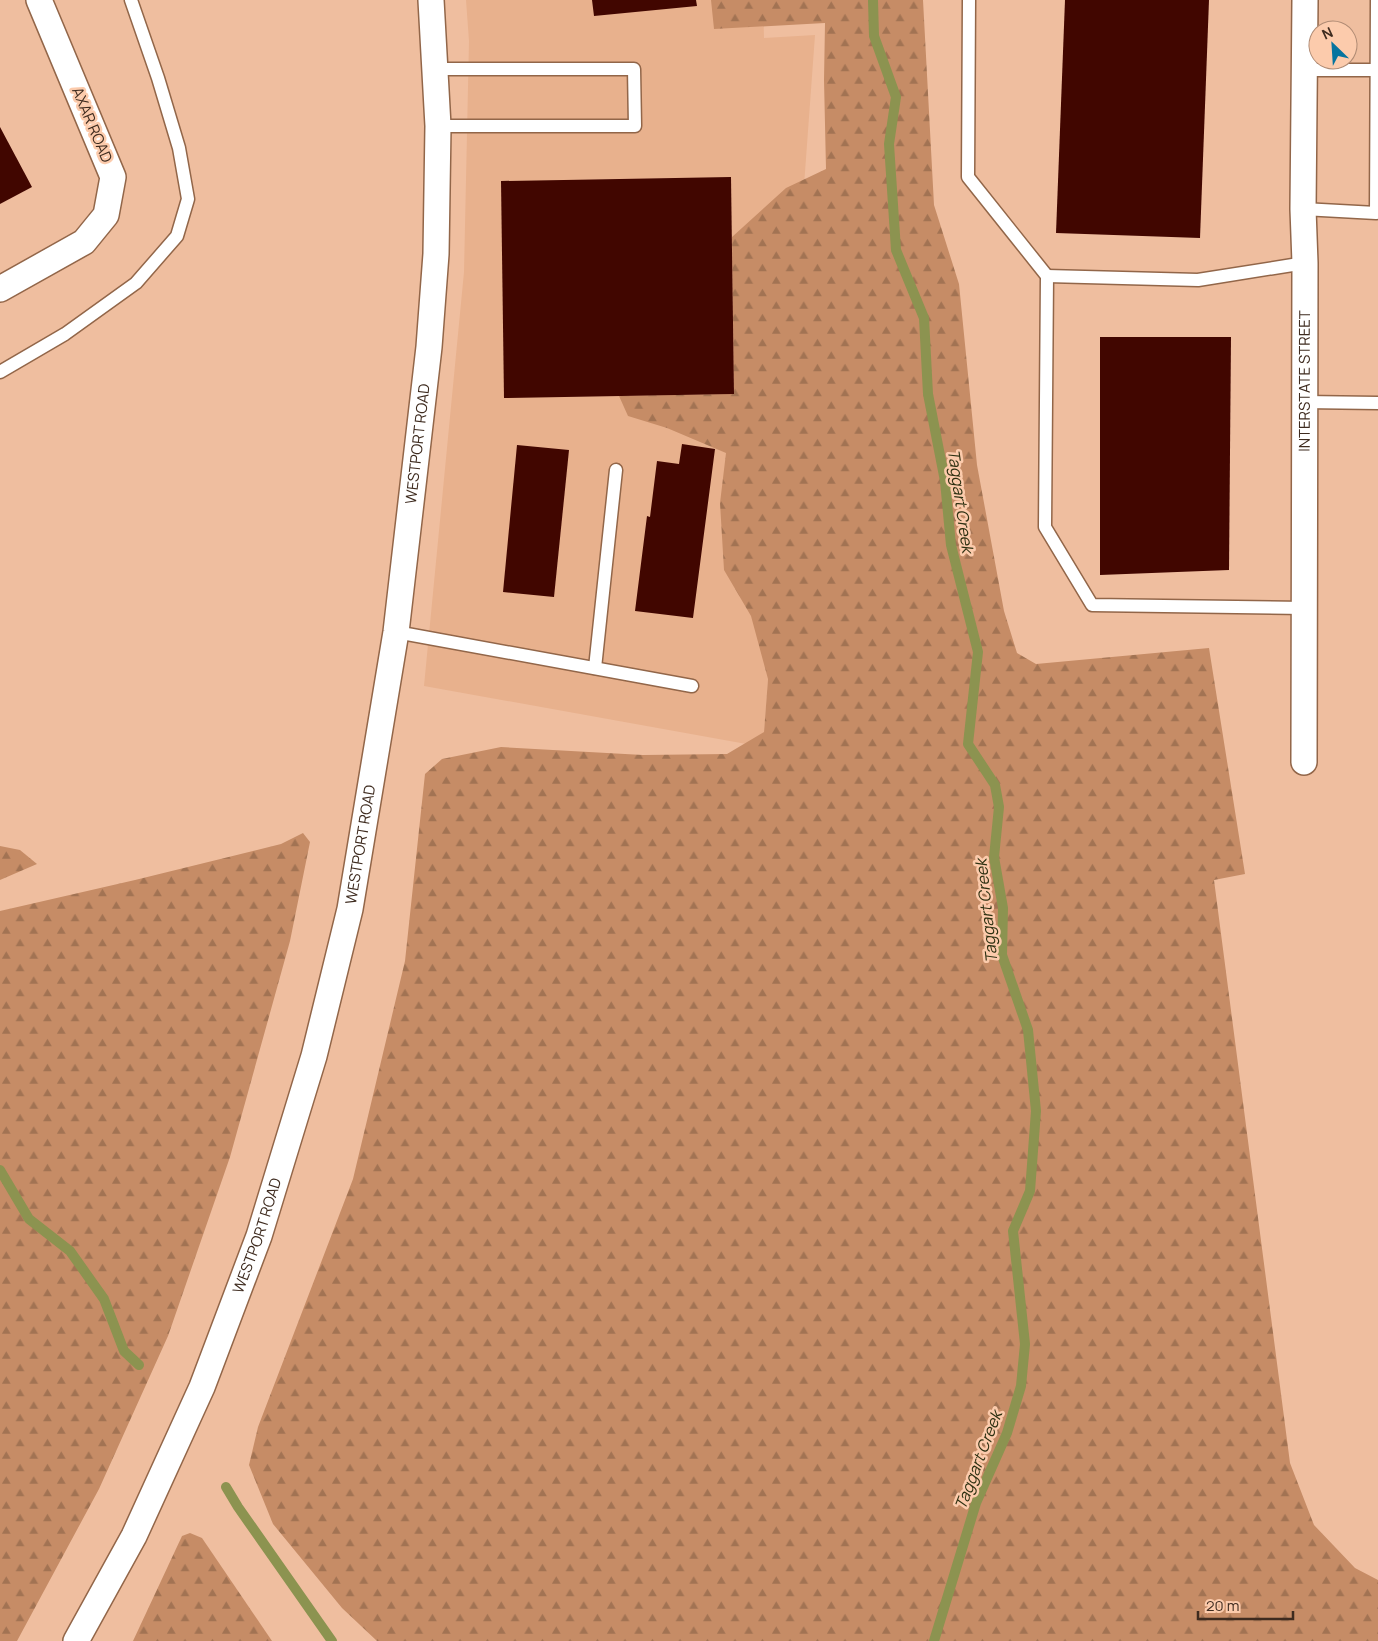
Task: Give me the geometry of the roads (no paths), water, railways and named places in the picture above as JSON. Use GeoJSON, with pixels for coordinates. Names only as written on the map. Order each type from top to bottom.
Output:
{"type":"FeatureCollection","features":[{"type":"Feature","properties":{"kind":"street","name":"AXAR ROAD"},"geometry":{"type":"LineString","coordinates":[[0,289],[84,242],[106,215],[113,177],[39,0]]}},
{"type":"Feature","properties":{"kind":"street","name":"WESTPORT ROAD"},"geometry":{"type":"LineString","coordinates":[[76,1641],[134,1536],[202,1387],[258,1236],[314,1056],[350,909],[396,632],[429,347],[436,254],[438,126],[431,0]]}},
{"type":"Feature","properties":{"kind":"street","name":"INTERSTATE STREET"},"geometry":{"type":"LineString","coordinates":[[1304,762],[1305,264],[1303,209],[1305,0]]}},
{"type":"Feature","properties":{"kind":"lane"},"geometry":{"type":"LineString","coordinates":[[0,372],[66,334],[136,282],[177,236],[188,200],[179,148],[158,78],[131,0]]}},
{"type":"Feature","properties":{"kind":"lane"},"geometry":{"type":"LineString","coordinates":[[969,0],[968,177],[1047,276],[1046,527],[1092,605],[1304,608]]}},
{"type":"Feature","properties":{"kind":"lane"},"geometry":{"type":"LineString","coordinates":[[1303,209],[1376,212],[1377,0]]}},
{"type":"Feature","properties":{"kind":"lane"},"geometry":{"type":"LineString","coordinates":[[436,69],[634,69],[635,126],[438,126]]}},
{"type":"Feature","properties":{"kind":"lane"},"geometry":{"type":"LineString","coordinates":[[1305,70],[1376,70]]}},
{"type":"Feature","properties":{"kind":"lane"},"geometry":{"type":"LineString","coordinates":[[1047,276],[1198,280],[1305,264]]}},
{"type":"Feature","properties":{"kind":"lane"},"geometry":{"type":"LineString","coordinates":[[1304,402],[1378,403]]}},
{"type":"Feature","properties":{"kind":"lane"},"geometry":{"type":"LineString","coordinates":[[595,668],[616,470]]}},
{"type":"Feature","properties":{"kind":"lane"},"geometry":{"type":"LineString","coordinates":[[396,632],[692,686]]}},
{"type":"Feature","properties":{"kind":"waterway","name":"Taggart Creek"},"geometry":{"type":"LineString","coordinates":[[873,0],[874,36],[896,97],[889,144],[896,250],[924,318],[928,394],[945,481],[951,545],[978,652],[968,744],[995,785],[999,807],[994,857],[1003,908],[1002,955],[1028,1030],[1036,1111],[1030,1191],[1013,1231],[1025,1344],[1021,1386],[1007,1433],[976,1503],[934,1641]]}},
{"type":"Feature","properties":{"kind":"waterway"},"geometry":{"type":"LineString","coordinates":[[0,1170],[29,1219],[70,1251],[104,1299],[124,1351],[139,1365]]}},
{"type":"Feature","properties":{"kind":"waterway"},"geometry":{"type":"LineString","coordinates":[[226,1487],[332,1641]]}}]}
